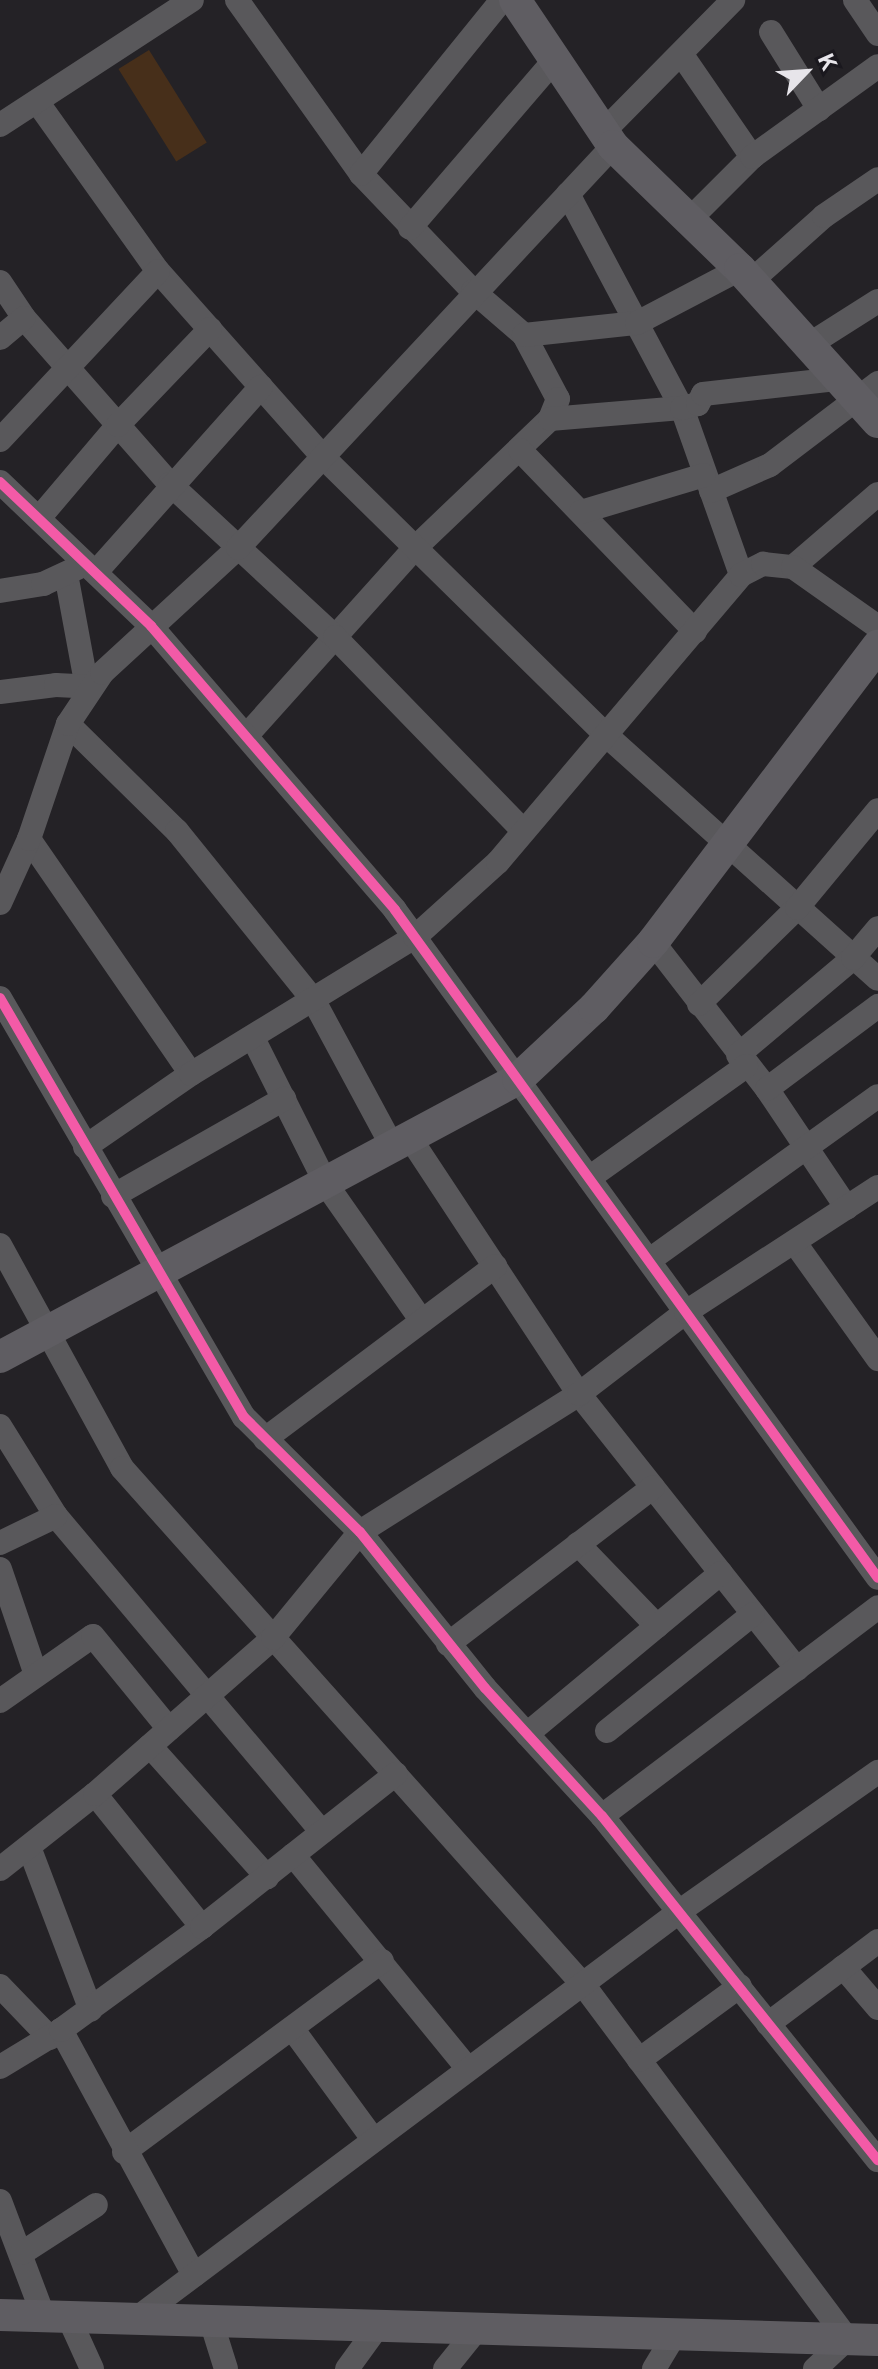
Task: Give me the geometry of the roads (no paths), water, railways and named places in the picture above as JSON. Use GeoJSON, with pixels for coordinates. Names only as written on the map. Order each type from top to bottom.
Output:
{"type":"FeatureCollection","features":[{"type":"Feature","properties":{"kind":"street"},"geometry":{"type":"LineString","coordinates":[[3,116],[38,103],[192,0]]}},
{"type":"Feature","properties":{"kind":"street"},"geometry":{"type":"LineString","coordinates":[[237,0],[361,174],[473,291],[524,335],[558,399],[550,419],[414,549],[248,734]]}},
{"type":"Feature","properties":{"kind":"street"},"geometry":{"type":"LineString","coordinates":[[0,903],[29,839],[68,724],[89,687],[238,548],[473,291],[568,194],[607,139],[733,0]]}},
{"type":"Feature","properties":{"kind":"street"},"geometry":{"type":"LineString","coordinates":[[361,174],[513,1],[607,139],[745,276],[807,346],[857,387],[878,422]]}},
{"type":"Feature","properties":{"kind":"street"},"geometry":{"type":"LineString","coordinates":[[771,32],[819,109]]}},
{"type":"Feature","properties":{"kind":"street"},"geometry":{"type":"LineString","coordinates":[[682,55],[752,157]]}},
{"type":"Feature","properties":{"kind":"street"},"geometry":{"type":"LineString","coordinates":[[410,228],[553,62]]}},
{"type":"Feature","properties":{"kind":"street"},"geometry":{"type":"LineString","coordinates":[[688,221],[752,157],[878,66]]}},
{"type":"Feature","properties":{"kind":"street"},"geometry":{"type":"LineString","coordinates":[[38,103],[158,271],[323,457],[414,549],[726,848],[878,979]]}},
{"type":"Feature","properties":{"kind":"street"},"geometry":{"type":"LineString","coordinates":[[524,335],[637,323],[745,276],[878,179]]}},
{"type":"Feature","properties":{"kind":"street"},"geometry":{"type":"LineString","coordinates":[[568,194],[682,408],[741,575]]}},
{"type":"Feature","properties":{"kind":"street"},"geometry":{"type":"LineString","coordinates":[[0,440],[158,271]]}},
{"type":"Feature","properties":{"kind":"street"},"geometry":{"type":"LineString","coordinates":[[0,282],[24,318],[170,484],[335,637],[523,830]]}},
{"type":"Feature","properties":{"kind":"street"},"geometry":{"type":"LineString","coordinates":[[807,346],[878,301]]}},
{"type":"Feature","properties":{"kind":"street"},"geometry":{"type":"LineString","coordinates":[[0,338],[24,318]]}},
{"type":"Feature","properties":{"kind":"street"},"geometry":{"type":"LineString","coordinates":[[40,517],[118,425],[210,329]]}},
{"type":"Feature","properties":{"kind":"street"},"geometry":{"type":"LineString","coordinates":[[0,591],[83,570],[170,484],[261,387]]}},
{"type":"Feature","properties":{"kind":"street"},"geometry":{"type":"LineString","coordinates":[[550,419],[682,408],[698,404],[703,394],[857,387]]}},
{"type":"Feature","properties":{"kind":"street"},"geometry":{"type":"LineString","coordinates":[[581,512],[708,483],[770,465],[857,387]]}},
{"type":"Feature","properties":{"kind":"street"},"geometry":{"type":"LineString","coordinates":[[520,450],[695,631]]}},
{"type":"Feature","properties":{"kind":"street"},"geometry":{"type":"LineString","coordinates":[[0,482],[40,517],[83,570],[151,626],[248,734],[415,937],[651,1259],[878,1578]]}},
{"type":"Feature","properties":{"kind":"street"},"geometry":{"type":"LineString","coordinates":[[793,567],[878,494]]}},
{"type":"Feature","properties":{"kind":"street"},"geometry":{"type":"LineString","coordinates":[[85,1147],[191,1074],[254,1040],[415,937],[498,862],[741,575],[763,564],[793,567],[878,627]]}},
{"type":"Feature","properties":{"kind":"street"},"geometry":{"type":"LineString","coordinates":[[83,570],[89,687]]}},
{"type":"Feature","properties":{"kind":"street"},"geometry":{"type":"LineString","coordinates":[[0,1357],[518,1079],[594,1008],[653,942],[878,646]]}},
{"type":"Feature","properties":{"kind":"street"},"geometry":{"type":"LineString","coordinates":[[0,692],[89,687]]}},
{"type":"Feature","properties":{"kind":"street"},"geometry":{"type":"LineString","coordinates":[[68,724],[177,831],[314,1001],[402,1143],[495,1266],[579,1394],[797,1669]]}},
{"type":"Feature","properties":{"kind":"street"},"geometry":{"type":"LineString","coordinates":[[699,1004],[797,908],[878,810]]}},
{"type":"Feature","properties":{"kind":"street"},"geometry":{"type":"LineString","coordinates":[[29,839],[191,1074]]}},
{"type":"Feature","properties":{"kind":"street"},"geometry":{"type":"LineString","coordinates":[[589,1178],[742,1060],[853,958],[878,928]]}},
{"type":"Feature","properties":{"kind":"street"},"geometry":{"type":"LineString","coordinates":[[653,942],[767,1089],[847,1208]]}},
{"type":"Feature","properties":{"kind":"street"},"geometry":{"type":"LineString","coordinates":[[853,958],[878,946]]}},
{"type":"Feature","properties":{"kind":"street"},"geometry":{"type":"LineString","coordinates":[[0,998],[244,1417],[360,1532],[448,1644],[602,1816],[878,2160]]}},
{"type":"Feature","properties":{"kind":"street"},"geometry":{"type":"LineString","coordinates":[[767,1089],[878,1006]]}},
{"type":"Feature","properties":{"kind":"street"},"geometry":{"type":"LineString","coordinates":[[254,1040],[326,1184],[422,1321]]}},
{"type":"Feature","properties":{"kind":"street"},"geometry":{"type":"LineString","coordinates":[[651,1259],[878,1096]]}},
{"type":"Feature","properties":{"kind":"street"},"geometry":{"type":"LineString","coordinates":[[113,1196],[284,1099]]}},
{"type":"Feature","properties":{"kind":"street"},"geometry":{"type":"LineString","coordinates":[[0,1869],[95,1794],[273,1638],[360,1532],[579,1394],[686,1312],[878,1187]]}},
{"type":"Feature","properties":{"kind":"street"},"geometry":{"type":"LineString","coordinates":[[795,1243],[870,1330],[878,1359]]}},
{"type":"Feature","properties":{"kind":"street"},"geometry":{"type":"LineString","coordinates":[[0,1245],[50,1331],[122,1468],[585,1987],[639,2060],[863,2339]]}},
{"type":"Feature","properties":{"kind":"street"},"geometry":{"type":"LineString","coordinates":[[265,1439],[495,1266]]}},
{"type":"Feature","properties":{"kind":"street"},"geometry":{"type":"LineString","coordinates":[[0,1426],[56,1516],[322,1832]]}},
{"type":"Feature","properties":{"kind":"street"},"geometry":{"type":"LineString","coordinates":[[448,1644],[653,1487]]}},
{"type":"Feature","properties":{"kind":"street"},"geometry":{"type":"LineString","coordinates":[[0,1543],[56,1516]]}},
{"type":"Feature","properties":{"kind":"street"},"geometry":{"type":"LineString","coordinates":[[578,1544],[657,1626]]}},
{"type":"Feature","properties":{"kind":"street"},"geometry":{"type":"LineString","coordinates":[[0,1569],[10,1624],[36,1675]]}},
{"type":"Feature","properties":{"kind":"street"},"geometry":{"type":"LineString","coordinates":[[527,1734],[721,1573]]}},
{"type":"Feature","properties":{"kind":"street"},"geometry":{"type":"LineString","coordinates":[[602,1816],[878,1607]]}},
{"type":"Feature","properties":{"kind":"street"},"geometry":{"type":"LineString","coordinates":[[607,1731],[753,1614]]}},
{"type":"Feature","properties":{"kind":"street"},"geometry":{"type":"LineString","coordinates":[[0,1701],[93,1636],[169,1729]]}},
{"type":"Feature","properties":{"kind":"street"},"geometry":{"type":"LineString","coordinates":[[150,1746],[267,1877]]}},
{"type":"Feature","properties":{"kind":"street"},"geometry":{"type":"LineString","coordinates":[[137,2318],[373,2139],[585,1987],[680,1911],[878,1772]]}},
{"type":"Feature","properties":{"kind":"street"},"geometry":{"type":"LineString","coordinates":[[0,2067],[91,2010],[267,1877],[396,1774]]}},
{"type":"Feature","properties":{"kind":"street"},"geometry":{"type":"LineString","coordinates":[[95,1794],[202,1927]]}},
{"type":"Feature","properties":{"kind":"street"},"geometry":{"type":"LineString","coordinates":[[29,1847],[91,2010]]}},
{"type":"Feature","properties":{"kind":"street"},"geometry":{"type":"LineString","coordinates":[[293,1855],[468,2069]]}},
{"type":"Feature","properties":{"kind":"street"},"geometry":{"type":"LineString","coordinates":[[768,2024],[878,1941]]}},
{"type":"Feature","properties":{"kind":"street"},"geometry":{"type":"LineString","coordinates":[[124,2152],[294,2031],[382,1961]]}},
{"type":"Feature","properties":{"kind":"street"},"geometry":{"type":"LineString","coordinates":[[843,1967],[878,2008]]}},
{"type":"Feature","properties":{"kind":"street"},"geometry":{"type":"LineString","coordinates":[[0,1986],[55,2034],[194,2275]]}},
{"type":"Feature","properties":{"kind":"street"},"geometry":{"type":"LineString","coordinates":[[639,2060],[740,1986]]}},
{"type":"Feature","properties":{"kind":"street"},"geometry":{"type":"LineString","coordinates":[[294,2031],[373,2139]]}},
{"type":"Feature","properties":{"kind":"street"},"geometry":{"type":"LineString","coordinates":[[0,2201],[22,2253],[56,2316],[92,2369]]}},
{"type":"Feature","properties":{"kind":"street"},"geometry":{"type":"LineString","coordinates":[[22,2253],[96,2205]]}},
{"type":"Feature","properties":{"kind":"street"},"geometry":{"type":"LineString","coordinates":[[0,2315],[863,2339]]}},
{"type":"Feature","properties":{"kind":"street"},"geometry":{"type":"LineString","coordinates":[[211,2321],[226,2369]]}},
{"type":"Feature","properties":{"kind":"street"},"geometry":{"type":"LineString","coordinates":[[347,2369],[379,2325]]}},
{"type":"Feature","properties":{"kind":"street"},"geometry":{"type":"LineString","coordinates":[[445,2369],[478,2328]]}},
{"type":"Feature","properties":{"kind":"street"},"geometry":{"type":"LineString","coordinates":[[654,2369],[675,2334]]}},
{"type":"Feature","properties":{"kind":"street"},"geometry":{"type":"LineString","coordinates":[[815,2369],[863,2339]]}}]}
